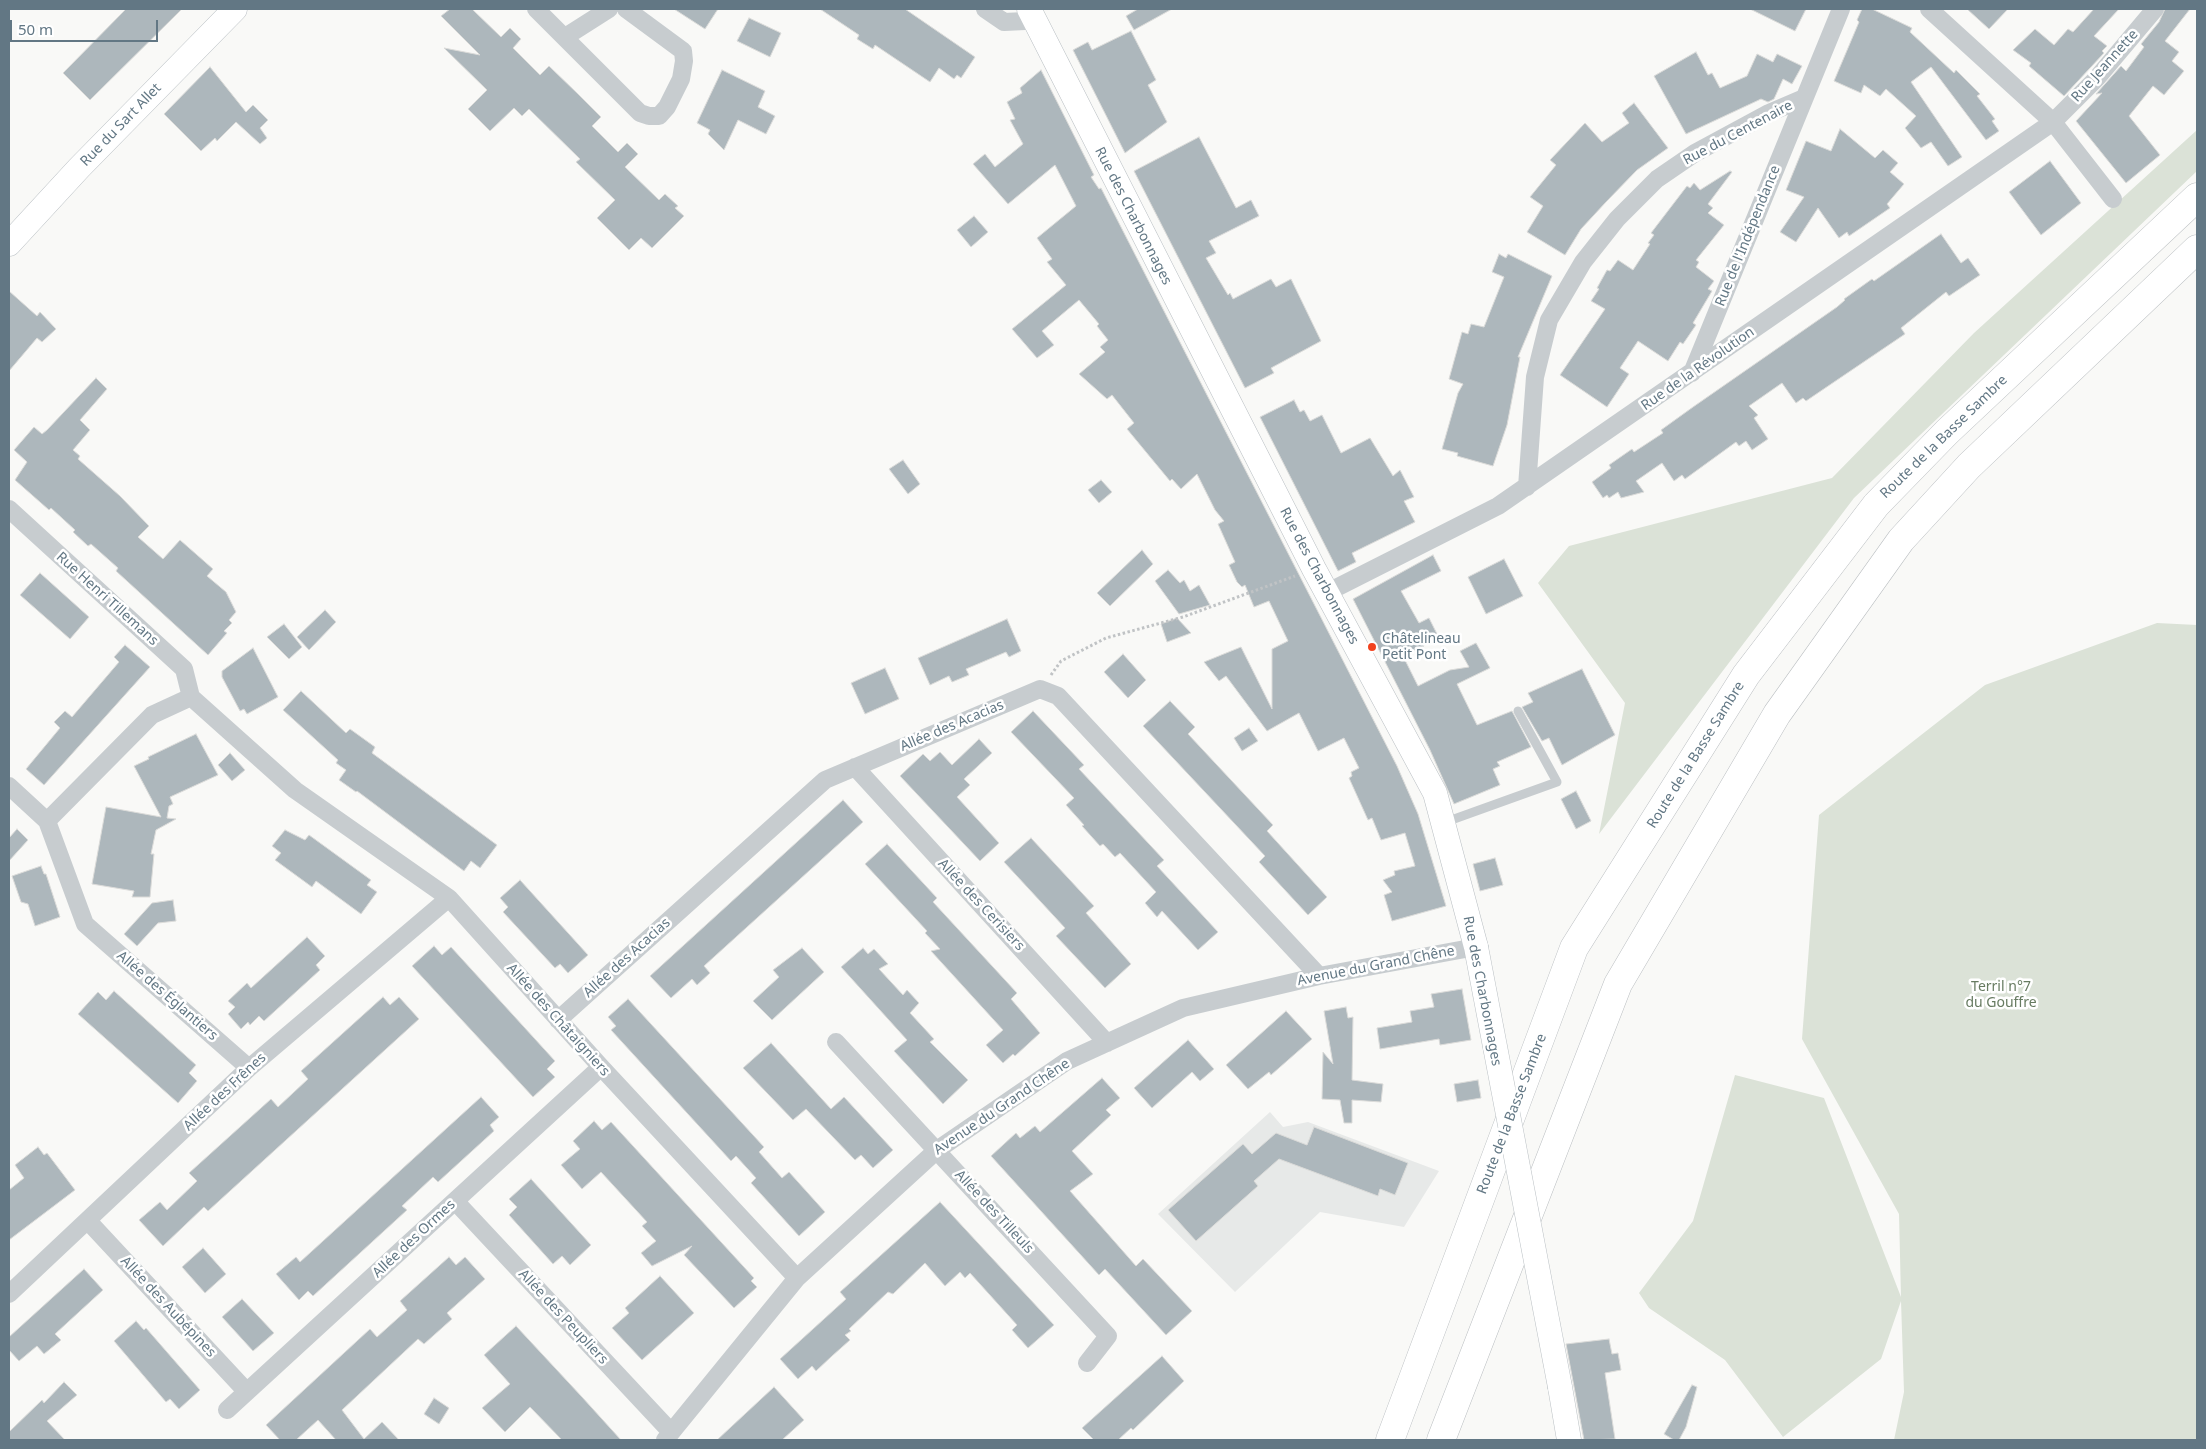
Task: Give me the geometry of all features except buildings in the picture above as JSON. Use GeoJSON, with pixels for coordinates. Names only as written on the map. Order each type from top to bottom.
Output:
{"type":"FeatureCollection","features":[{"type":"Feature","properties":{"kind":"highway","name":"Route de la Basse Sambre"},"geometry":{"type":"LineString","coordinates":[[1390,1440],[1574,948],[1746,675],[1876,505],[1947,432],[2197,197]]}},
{"type":"Feature","properties":{"kind":"highway"},"geometry":{"type":"LineString","coordinates":[[1441,1440],[1618,984],[1776,714],[1900,540],[1969,466],[2197,249]]}},
{"type":"Feature","properties":{"kind":"street","name":"Rue du Sart Allet"},"geometry":{"type":"LineString","coordinates":[[9,244],[235,9]]}},
{"type":"Feature","properties":{"kind":"street"},"geometry":{"type":"LineString","coordinates":[[536,9],[640,113],[649,116],[659,116],[668,108],[681,79],[684,61],[683,51],[626,9]]}},
{"type":"Feature","properties":{"kind":"street"},"geometry":{"type":"LineString","coordinates":[[565,37],[609,9]]}},
{"type":"Feature","properties":{"kind":"street"},"geometry":{"type":"LineString","coordinates":[[985,9],[1004,22],[1024,22],[1031,13]]}},
{"type":"Feature","properties":{"kind":"street","name":"Rue du Centenaire"},"geometry":{"type":"LineString","coordinates":[[1527,487],[1535,378],[1548,320],[1583,262],[1617,219],[1657,179],[1695,153],[1770,113],[1804,98],[1841,9]]}},
{"type":"Feature","properties":{"kind":"street"},"geometry":{"type":"LineString","coordinates":[[1929,9],[2053,122],[2113,199]]}},
{"type":"Feature","properties":{"kind":"street","name":"Rue Jeannette"},"geometry":{"type":"LineString","coordinates":[[2053,122],[2097,78],[2155,9]]}},
{"type":"Feature","properties":{"kind":"street","name":"Rue des Charbonnages"},"geometry":{"type":"LineString","coordinates":[[1031,13],[1314,569],[1435,794],[1476,947],[1569,1440]]}},
{"type":"Feature","properties":{"kind":"street","name":"Rue de l'Indépendance"},"geometry":{"type":"LineString","coordinates":[[1692,373],[1804,98]]}},
{"type":"Feature","properties":{"kind":"street","name":"Rue de la Révolution"},"geometry":{"type":"LineString","coordinates":[[1328,592],[1498,506],[2053,122]]}},
{"type":"Feature","properties":{"kind":"street","name":"Rue Henri Tillemans"},"geometry":{"type":"LineString","coordinates":[[9,509],[184,669],[191,697]]}},
{"type":"Feature","properties":{"kind":"street"},"geometry":{"type":"LineString","coordinates":[[1040,689],[1058,696],[1319,976]]}},
{"type":"Feature","properties":{"kind":"street","name":"Allée des Acacias"},"geometry":{"type":"LineString","coordinates":[[558,1020],[825,780],[1040,689]]}},
{"type":"Feature","properties":{"kind":"street"},"geometry":{"type":"LineString","coordinates":[[9,786],[48,821],[152,714],[191,697]]}},
{"type":"Feature","properties":{"kind":"street","name":"Allée des Châtaigniers"},"geometry":{"type":"LineString","coordinates":[[191,697],[295,790],[449,898],[600,1067],[797,1278]]}},
{"type":"Feature","properties":{"kind":"street","name":"Allée des Cerisiers"},"geometry":{"type":"LineString","coordinates":[[855,767],[1108,1043]]}},
{"type":"Feature","properties":{"kind":"street","name":"Allée des Églantiers"},"geometry":{"type":"LineString","coordinates":[[48,821],[84,924],[249,1068]]}},
{"type":"Feature","properties":{"kind":"street","name":"Allée des Frênes"},"geometry":{"type":"LineString","coordinates":[[9,1294],[249,1068],[449,898]]}},
{"type":"Feature","properties":{"kind":"street","name":"Avenue du Grand Chêne"},"geometry":{"type":"LineString","coordinates":[[668,1436],[797,1278],[937,1150],[1067,1061],[1183,1008],[1319,976],[1476,947]]}},
{"type":"Feature","properties":{"kind":"street","name":"Allée des Tilleuls"},"geometry":{"type":"LineString","coordinates":[[836,1042],[1108,1336],[1087,1363]]}},
{"type":"Feature","properties":{"kind":"street","name":"Allée des Ormes"},"geometry":{"type":"LineString","coordinates":[[228,1410],[600,1067]]}},
{"type":"Feature","properties":{"kind":"street","name":"Allée des Peupliers"},"geometry":{"type":"LineString","coordinates":[[455,1201],[668,1436]]}},
{"type":"Feature","properties":{"kind":"street","name":"Allée des Aubépines"},"geometry":{"type":"LineString","coordinates":[[88,1221],[247,1392]]}},
{"type":"Feature","properties":{"kind":"lane"},"geometry":{"type":"LineString","coordinates":[[1442,823],[1557,782],[1518,711]]}},
{"type":"Feature","properties":{"kind":"path"},"geometry":{"type":"LineString","coordinates":[[1040,689],[1061,662],[1106,638],[1183,617],[1314,569]]}},
{"type":"Feature","properties":{"kind":"shaded area"},"geometry":{"type":"Polygon","coordinates":[[[1270,1112],[1283,1127],[1308,1122],[1439,1171],[1404,1227],[1320,1212],[1235,1292],[1158,1214],[1270,1112]]]}},
{"type":"Feature","properties":{"kind":"green space"},"geometry":{"type":"Polygon","coordinates":[[[2197,130],[2197,171],[1854,498],[1599,834],[1625,703],[1538,583],[1569,546],[1832,478],[1974,333],[2197,130]]]}},
{"type":"Feature","properties":{"kind":"green space","name":"Terril n°7 du Gouffre"},"geometry":{"type":"Polygon","coordinates":[[[2157,623],[2197,625],[2197,1440],[1894,1440],[1904,1392],[1901,1301],[1881,1359],[1783,1437],[1725,1360],[1649,1308],[1639,1293],[1693,1221],[1735,1075],[1824,1098],[1901,1297],[1899,1214],[1802,1039],[1819,815],[1985,685],[2157,623]]]}},
{"type":"Feature","properties":{"kind":"place","name":"Châtelineau Petit Pont"},"geometry":{"type":"Point","coordinates":[1372,647]}}]}
